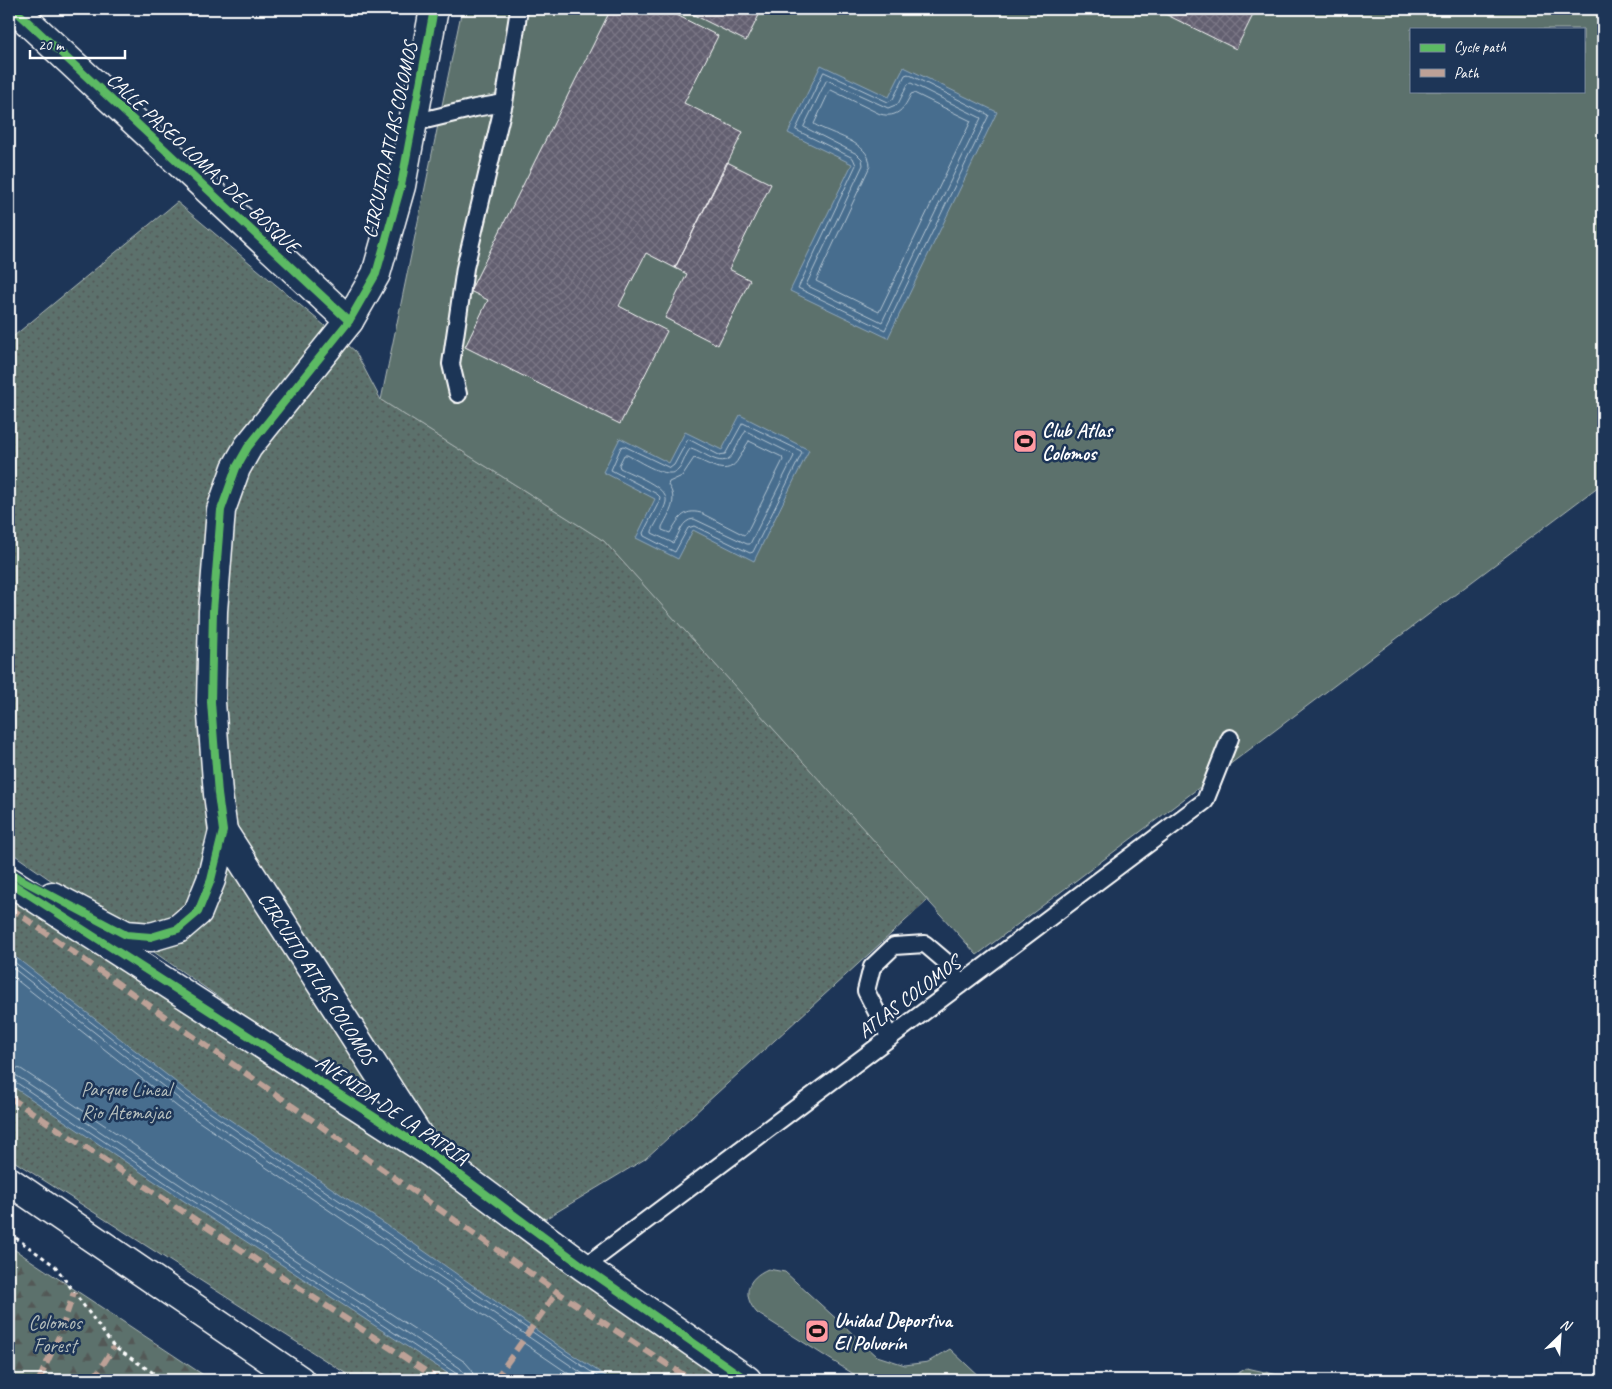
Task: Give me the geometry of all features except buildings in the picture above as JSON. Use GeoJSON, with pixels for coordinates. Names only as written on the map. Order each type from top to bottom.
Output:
{"type":"FeatureCollection","features":[{"type":"Feature","properties":{"kind":"street","name":"CALLE PASEO LOMAS DEL BOSQUE"},"geometry":{"type":"LineString","coordinates":[[14,9],[349,321]]}},
{"type":"Feature","properties":{"kind":"street","name":"CIRCUITO ATLAS COLOMOS"},"geometry":{"type":"LineString","coordinates":[[9,874],[126,935],[151,937],[178,929],[198,912],[211,880],[223,831],[218,794],[211,702],[212,611],[221,510],[236,468],[248,447],[349,321],[376,274],[401,186],[434,9]]}},
{"type":"Feature","properties":{"kind":"street","name":"CIRCUITO ATLAS COLOMOS"},"geometry":{"type":"LineString","coordinates":[[223,831],[429,1152]]}},
{"type":"Feature","properties":{"kind":"street","name":"AVENIDA DE LA PATRIA"},"geometry":{"type":"LineString","coordinates":[[9,881],[429,1152],[584,1267],[747,1380]]}},
{"type":"Feature","properties":{"kind":"street"},"geometry":{"type":"LineString","coordinates":[[9,1181],[300,1380]]}},
{"type":"Feature","properties":{"kind":"lane"},"geometry":{"type":"LineString","coordinates":[[458,394],[451,364],[465,268],[504,104],[519,9]]}},
{"type":"Feature","properties":{"kind":"lane"},"geometry":{"type":"LineString","coordinates":[[413,123],[475,108],[504,104]]}},
{"type":"Feature","properties":{"kind":"lane","name":"ATLAS COLOMOS"},"geometry":{"type":"LineString","coordinates":[[584,1267],[1205,801],[1230,738]]}},
{"type":"Feature","properties":{"kind":"lane"},"geometry":{"type":"LineString","coordinates":[[890,1038],[866,991],[872,967],[894,946],[925,944],[945,961],[960,985]]}},
{"type":"Feature","properties":{"kind":"path"},"geometry":{"type":"LineString","coordinates":[[9,1233],[55,1266],[114,1347],[164,1380]]}},
{"type":"Feature","properties":{"kind":"green space","name":"Club Atlas Colomos"},"geometry":{"type":"Polygon","coordinates":[[[462,9],[1603,9],[1603,483],[977,955],[604,541],[381,400],[462,9]]]}},
{"type":"Feature","properties":{"kind":"green space"},"geometry":{"type":"Polygon","coordinates":[[[177,202],[355,351],[381,400],[604,541],[928,900],[645,1159],[540,1222],[450,1150],[240,1012],[9,851],[9,340],[177,202]]]}},
{"type":"Feature","properties":{"kind":"green space","name":"Parque Lineal Rio Atemajac"},"geometry":{"type":"Polygon","coordinates":[[[9,891],[360,1119],[733,1380],[356,1380],[9,1158],[9,891]]]}},
{"type":"Feature","properties":{"kind":"green space","name":"Colomos Forest"},"geometry":{"type":"Polygon","coordinates":[[[9,1246],[211,1380],[9,1380],[9,1246]]]}},
{"type":"Feature","properties":{"kind":"green space","name":"Unidad Deportiva El Polvorín"},"geometry":{"type":"Polygon","coordinates":[[[768,1269],[785,1272],[877,1356],[905,1365],[928,1362],[950,1349],[983,1380],[863,1380],[757,1313],[749,1300],[749,1288],[755,1277],[768,1269]]]}},
{"type":"Feature","properties":{"kind":"green space"},"geometry":{"type":"Polygon","coordinates":[[[1247,1368],[1300,1380],[1226,1380],[1247,1368]]]}},
{"type":"Feature","properties":{"kind":"water"},"geometry":{"type":"Polygon","coordinates":[[[821,65],[889,97],[904,67],[997,112],[888,338],[790,291],[852,164],[788,133],[821,65]]]}},
{"type":"Feature","properties":{"kind":"water"},"geometry":{"type":"Polygon","coordinates":[[[740,415],[809,450],[754,561],[693,530],[678,559],[636,538],[655,499],[603,472],[620,438],[669,463],[685,432],[722,450],[740,415]]]}},
{"type":"Feature","properties":{"kind":"water"},"geometry":{"type":"Polygon","coordinates":[[[9,952],[190,1093],[397,1232],[562,1348],[612,1380],[458,1380],[9,1084],[9,952]]]}},
{"type":"Feature","properties":{"kind":"marked path"},"geometry":{"type":"LineString","coordinates":[[9,907],[557,1292],[691,1380]]}},
{"type":"Feature","properties":{"kind":"marked path"},"geometry":{"type":"LineString","coordinates":[[9,1097],[439,1380]]}},
{"type":"Feature","properties":{"kind":"marked path"},"geometry":{"type":"LineString","coordinates":[[39,1380],[60,1334],[74,1292]]}},
{"type":"Feature","properties":{"kind":"marked path"},"geometry":{"type":"LineString","coordinates":[[495,1380],[557,1292]]}},
{"type":"Feature","properties":{"kind":"marked path"},"geometry":{"type":"LineString","coordinates":[[93,1380],[114,1347]]}},
{"type":"Feature","properties":{"kind":"cycle path"},"geometry":{"type":"LineString","coordinates":[[14,9],[349,321]]}},
{"type":"Feature","properties":{"kind":"cycle path"},"geometry":{"type":"LineString","coordinates":[[9,873],[126,935],[151,937],[178,929],[198,912],[211,880],[223,831],[218,794],[211,702],[213,611],[221,510],[236,468],[248,447],[349,321],[376,274],[401,186],[434,9]]}},
{"type":"Feature","properties":{"kind":"cycle path"},"geometry":{"type":"LineString","coordinates":[[14,885],[429,1152],[584,1267],[747,1380]]}},
{"type":"Feature","properties":{"kind":"place","name":"Club Atlas Colomos"},"geometry":{"type":"Point","coordinates":[1025,441]}},
{"type":"Feature","properties":{"kind":"place","name":"Unidad Deportiva El Polvorín"},"geometry":{"type":"Point","coordinates":[817,1331]}}]}
